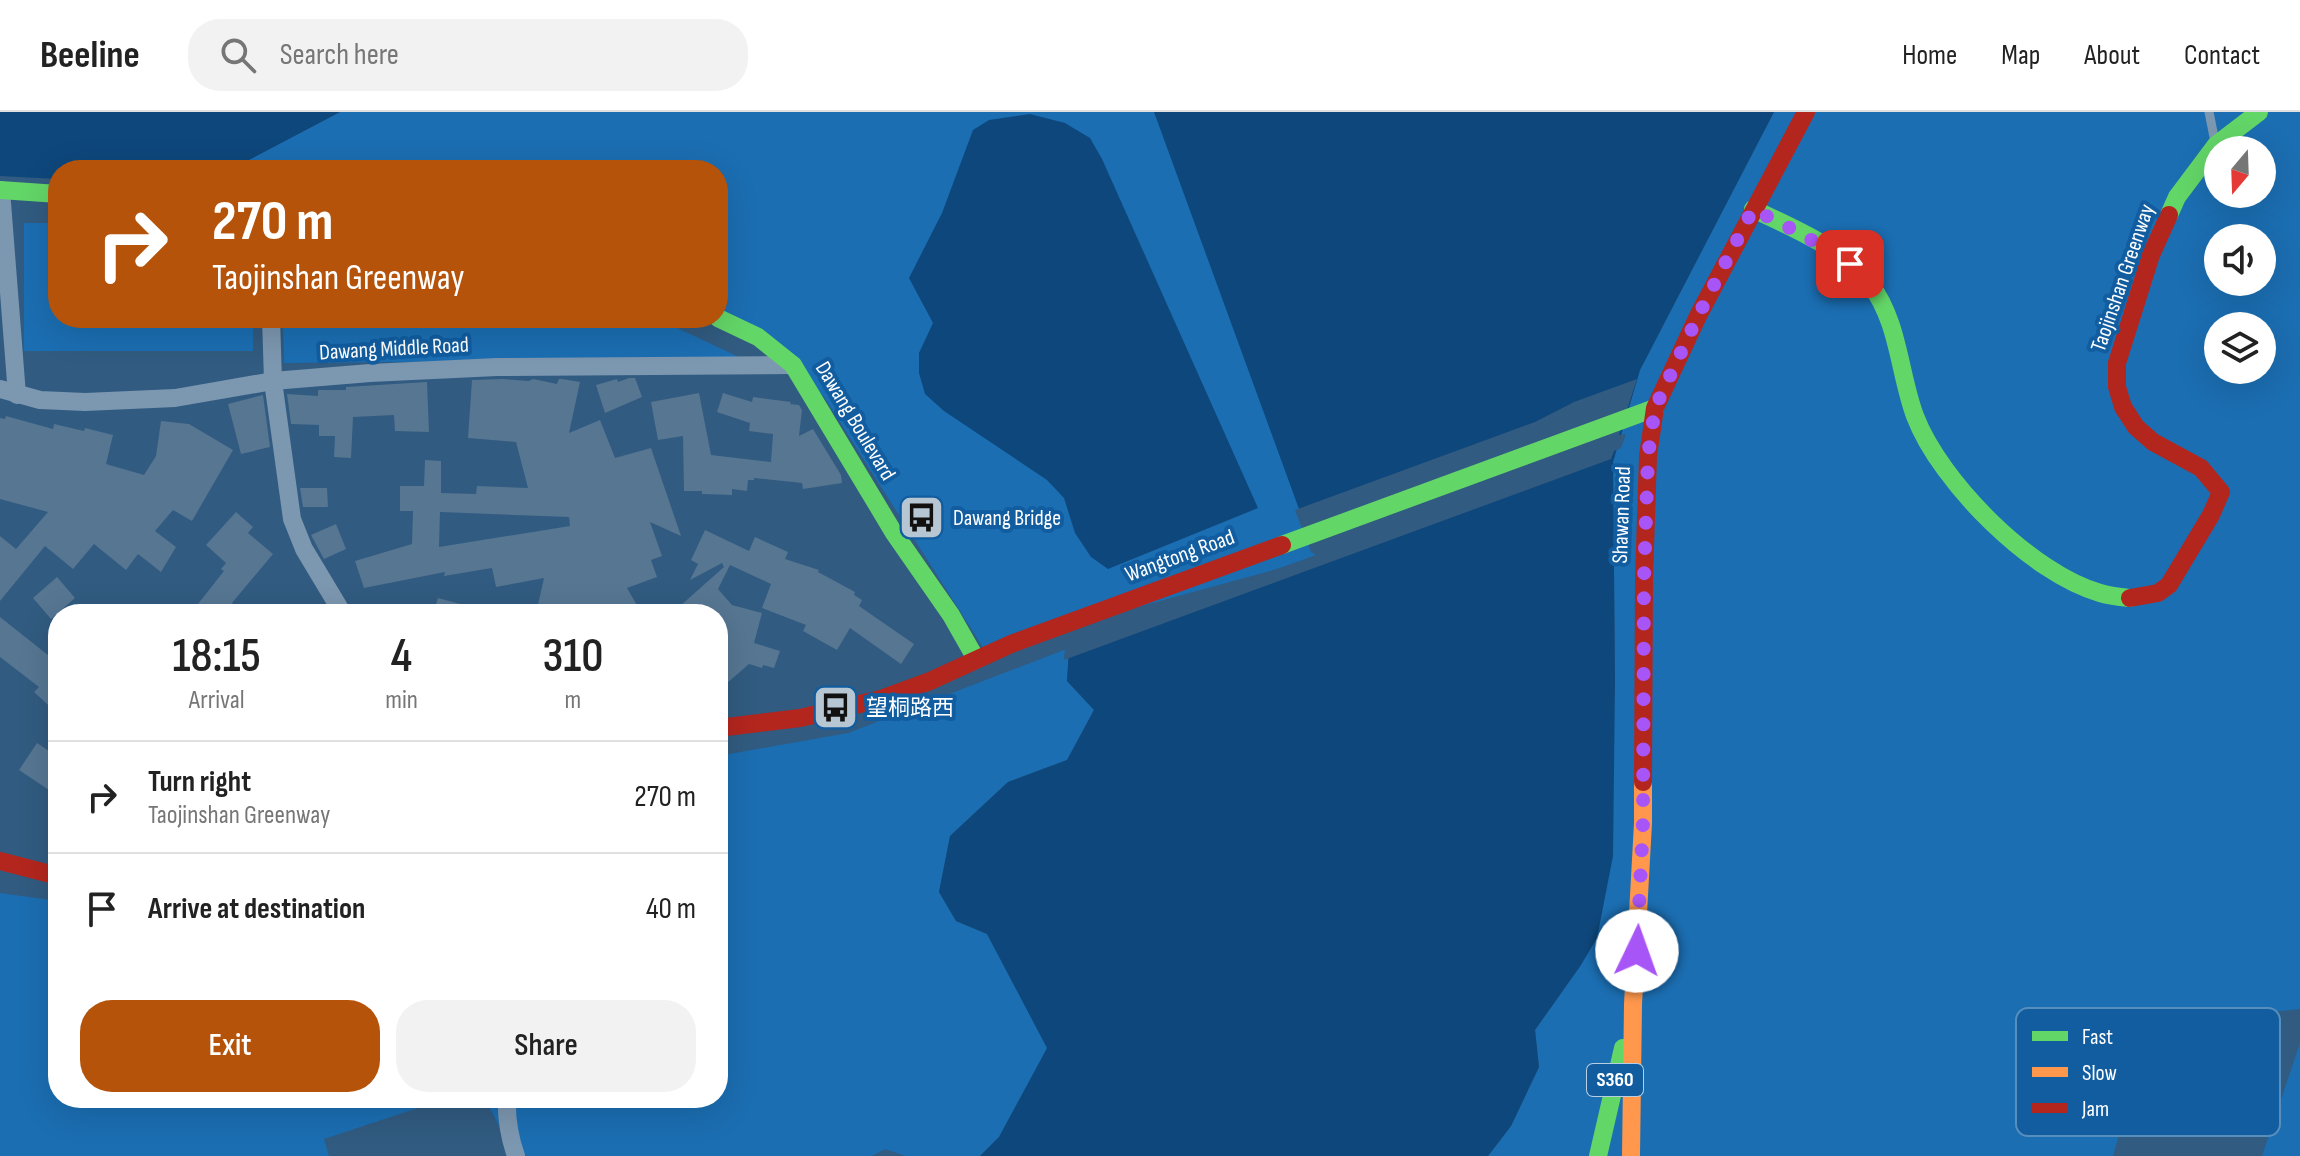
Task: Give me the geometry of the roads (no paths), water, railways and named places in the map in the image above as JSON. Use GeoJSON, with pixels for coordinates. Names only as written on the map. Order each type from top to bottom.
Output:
{"type":"FeatureCollection","features":[{"type":"Feature","properties":{"kind":"main road","name":"Shawan Road"},"geometry":{"type":"LineString","coordinates":[[1631,1156],[1633,1004],[1643,823],[1644,579],[1648,456],[1655,408],[1698,316],[1806,112]]}},
{"type":"Feature","properties":{"kind":"main road","name":"Taojinshan Greenway"},"geometry":{"type":"LineString","coordinates":[[2226,136],[2259,112]]}},
{"type":"Feature","properties":{"kind":"main road","name":"Taojinshan Greenway"},"geometry":{"type":"LineString","coordinates":[[1753,209],[1850,264],[1870,283],[1883,304],[1914,413],[1941,464],[1994,524],[2044,566],[2077,584],[2106,595],[2139,597],[2160,592],[2174,578],[2187,551],[2215,511],[2221,492],[2201,468],[2153,442],[2136,427],[2123,407],[2117,387],[2117,363],[2162,227],[2177,197],[2204,161]]}},
{"type":"Feature","properties":{"kind":"main road"},"geometry":{"type":"LineString","coordinates":[[0,190],[48,193]]}},
{"type":"Feature","properties":{"kind":"main road","name":"Dawang Boulevard"},"geometry":{"type":"LineString","coordinates":[[728,322],[775,346],[793,365],[894,533],[951,615],[976,659]]}},
{"type":"Feature","properties":{"kind":"main road","name":"Wangtong Road"},"geometry":{"type":"LineString","coordinates":[[728,727],[816,715],[882,698],[937,678],[1011,644],[1655,408]]}},
{"type":"Feature","properties":{"kind":"main road"},"geometry":{"type":"LineString","coordinates":[[0,861],[48,873]]}},
{"type":"Feature","properties":{"kind":"main road","name":"Shawan Road"},"geometry":{"type":"LineString","coordinates":[[1598,1156],[1633,1004]]}},
{"type":"Feature","properties":{"kind":"street"},"geometry":{"type":"LineString","coordinates":[[0,190],[9,392]]}},
{"type":"Feature","properties":{"kind":"street"},"geometry":{"type":"LineString","coordinates":[[271,328],[273,381],[292,519],[304,549],[337,604]]}},
{"type":"Feature","properties":{"kind":"street","name":"Dawang Middle Road"},"geometry":{"type":"LineString","coordinates":[[9,392],[40,400],[85,402],[175,398],[273,381],[370,373],[497,367],[793,365]]}},
{"type":"Feature","properties":{"kind":"street"},"geometry":{"type":"LineString","coordinates":[[506,1108],[510,1139],[516,1156]]}},
{"type":"Feature","properties":{"kind":"lane"},"geometry":{"type":"LineString","coordinates":[[2209,112],[2214,136]]}},
{"type":"Feature","properties":{"kind":"lane"},"geometry":{"type":"LineString","coordinates":[[1633,1135],[1640,1156]]}},
{"type":"Feature","properties":{"kind":"place","name":"Dawang Bridge"},"geometry":{"type":"Point","coordinates":[922,518]}},
{"type":"Feature","properties":{"kind":"place","name":"望桐路西"},"geometry":{"type":"Point","coordinates":[835,708]}}]}
